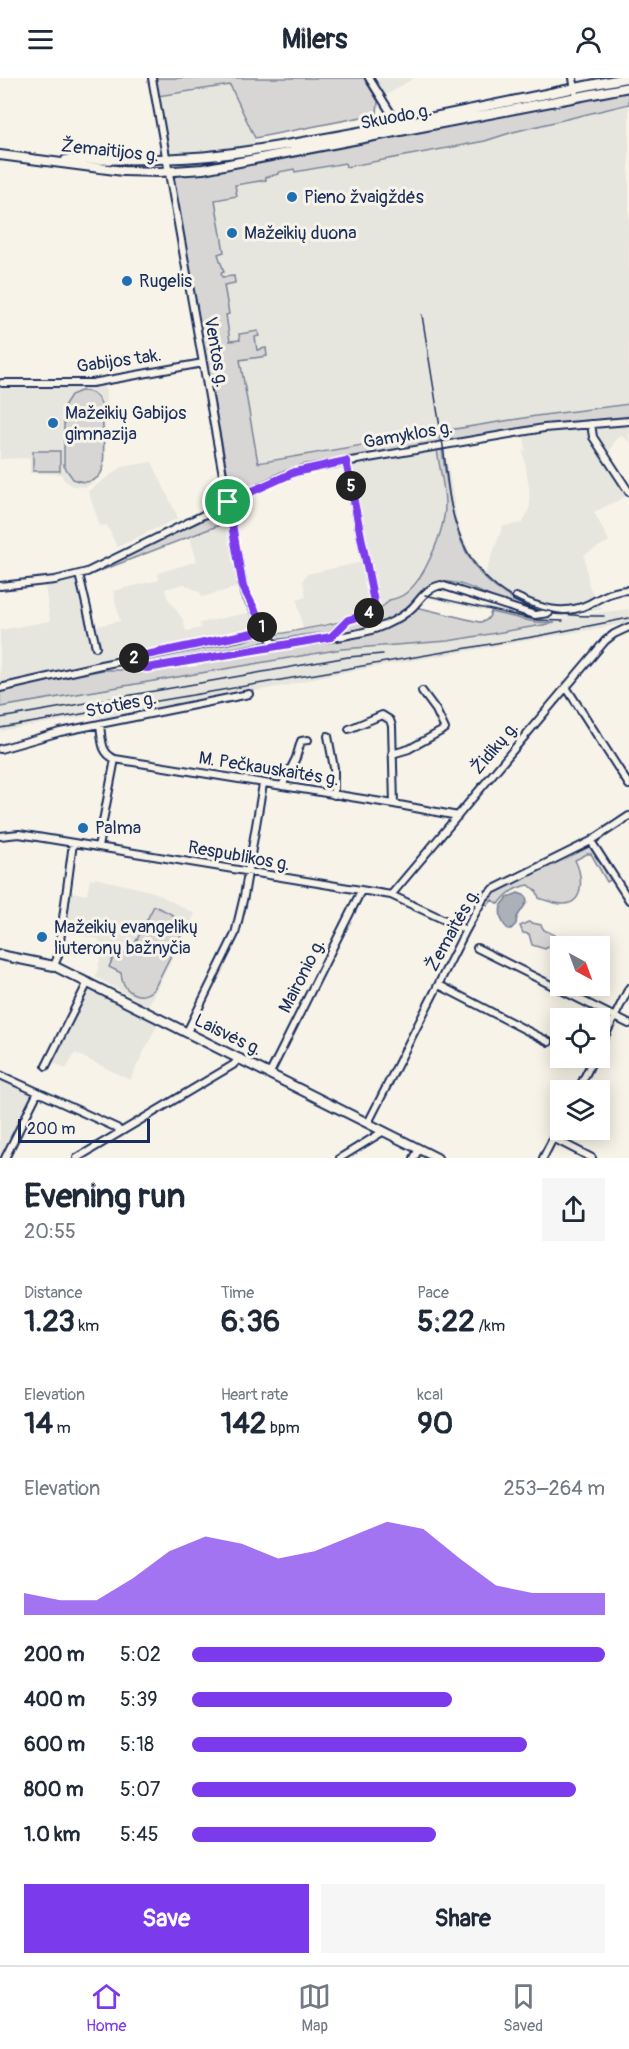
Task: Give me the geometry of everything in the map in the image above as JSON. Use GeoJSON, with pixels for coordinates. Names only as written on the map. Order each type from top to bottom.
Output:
{"type":"FeatureCollection","features":[{"type":"Feature","properties":{"kind":"main road","name":"Skuodo g."},"geometry":{"type":"LineString","coordinates":[[168,172],[234,165],[626,78]]}},
{"type":"Feature","properties":{"kind":"main road","name":"Skuodo g."},"geometry":{"type":"LineString","coordinates":[[166,159],[233,153],[629,87]]}},
{"type":"Feature","properties":{"kind":"main road","name":"Žemaitijos g."},"geometry":{"type":"LineString","coordinates":[[0,155],[123,171],[168,172]]}},
{"type":"Feature","properties":{"kind":"main road","name":"Žemaitijos g."},"geometry":{"type":"LineString","coordinates":[[49,160],[166,159]]}},
{"type":"Feature","properties":{"kind":"main road","name":"Laisvės g."},"geometry":{"type":"LineString","coordinates":[[0,955],[54,966],[437,1158]]}},
{"type":"Feature","properties":{"kind":"street","name":"Ventos g."},"geometry":{"type":"LineString","coordinates":[[152,78],[243,587],[274,645]]}},
{"type":"Feature","properties":{"kind":"street"},"geometry":{"type":"LineString","coordinates":[[369,78],[397,127]]}},
{"type":"Feature","properties":{"kind":"street"},"geometry":{"type":"LineString","coordinates":[[573,78],[577,97]]}},
{"type":"Feature","properties":{"kind":"street","name":"Gabijos tak."},"geometry":{"type":"LineString","coordinates":[[2,383],[92,383],[203,363]]}},
{"type":"Feature","properties":{"kind":"street","name":"Gamyklos g."},"geometry":{"type":"LineString","coordinates":[[0,586],[55,580],[80,574],[295,472],[346,461],[544,428],[629,421]]}},
{"type":"Feature","properties":{"kind":"street"},"geometry":{"type":"LineString","coordinates":[[591,424],[593,437],[629,492]]}},
{"type":"Feature","properties":{"kind":"street"},"geometry":{"type":"LineString","coordinates":[[331,637],[348,620],[368,614],[375,607],[346,461]]}},
{"type":"Feature","properties":{"kind":"street"},"geometry":{"type":"LineString","coordinates":[[80,574],[96,648]]}},
{"type":"Feature","properties":{"kind":"street"},"geometry":{"type":"LineString","coordinates":[[127,659],[131,665],[147,668],[384,626],[411,609],[423,593],[441,585],[535,615],[549,613],[550,610]]}},
{"type":"Feature","properties":{"kind":"street"},"geometry":{"type":"LineString","coordinates":[[516,597],[550,610],[575,609],[606,594],[629,590]]}},
{"type":"Feature","properties":{"kind":"street"},"geometry":{"type":"LineString","coordinates":[[0,688],[127,659],[244,636],[257,632],[263,626]]}},
{"type":"Feature","properties":{"kind":"street","name":"Židikų g."},"geometry":{"type":"LineString","coordinates":[[391,895],[604,641],[629,627]]}},
{"type":"Feature","properties":{"kind":"street"},"geometry":{"type":"LineString","coordinates":[[566,687],[629,785]]}},
{"type":"Feature","properties":{"kind":"street"},"geometry":{"type":"LineString","coordinates":[[392,754],[409,749],[445,729],[436,710],[422,692]]}},
{"type":"Feature","properties":{"kind":"street","name":"Stoties g."},"geometry":{"type":"LineString","coordinates":[[0,748],[60,732],[249,694]]}},
{"type":"Feature","properties":{"kind":"street"},"geometry":{"type":"LineString","coordinates":[[349,729],[382,715],[387,717],[392,726],[394,804]]}},
{"type":"Feature","properties":{"kind":"street"},"geometry":{"type":"LineString","coordinates":[[98,847],[115,759],[106,754],[103,748],[100,724]]}},
{"type":"Feature","properties":{"kind":"street"},"geometry":{"type":"LineString","coordinates":[[328,736],[334,768],[334,795]]}},
{"type":"Feature","properties":{"kind":"street"},"geometry":{"type":"LineString","coordinates":[[282,786],[296,758],[301,741],[308,740]]}},
{"type":"Feature","properties":{"kind":"street","name":"M. Pečkauskaitės g."},"geometry":{"type":"LineString","coordinates":[[115,759],[458,816]]}},
{"type":"Feature","properties":{"kind":"street"},"geometry":{"type":"LineString","coordinates":[[187,1032],[236,934],[263,784]]}},
{"type":"Feature","properties":{"kind":"street","name":"Žemaitės g."},"geometry":{"type":"LineString","coordinates":[[369,1123],[483,899],[492,890],[591,841],[629,816]]}},
{"type":"Feature","properties":{"kind":"street","name":"Respublikos g."},"geometry":{"type":"LineString","coordinates":[[0,836],[19,834],[391,895],[466,930]]}},
{"type":"Feature","properties":{"kind":"street"},"geometry":{"type":"LineString","coordinates":[[591,841],[629,900]]}},
{"type":"Feature","properties":{"kind":"street"},"geometry":{"type":"LineString","coordinates":[[54,966],[58,956],[73,843]]}},
{"type":"Feature","properties":{"kind":"street","name":"Maironio g."},"geometry":{"type":"LineString","coordinates":[[270,1073],[361,891]]}},
{"type":"Feature","properties":{"kind":"street"},"geometry":{"type":"LineString","coordinates":[[477,948],[629,1024]]}},
{"type":"Feature","properties":{"kind":"street"},"geometry":{"type":"LineString","coordinates":[[46,1066],[88,982]]}},
{"type":"Feature","properties":{"kind":"street"},"geometry":{"type":"LineString","coordinates":[[439,985],[549,1042]]}},
{"type":"Feature","properties":{"kind":"street"},"geometry":{"type":"LineString","coordinates":[[610,1027],[629,988]]}},
{"type":"Feature","properties":{"kind":"street"},"geometry":{"type":"LineString","coordinates":[[77,1158],[233,1065],[240,1058]]}},
{"type":"Feature","properties":{"kind":"street"},"geometry":{"type":"LineString","coordinates":[[0,1074],[117,1128],[120,1132]]}},
{"type":"Feature","properties":{"kind":"street"},"geometry":{"type":"LineString","coordinates":[[5,1158],[38,1092]]}},
{"type":"Feature","properties":{"kind":"street"},"geometry":{"type":"LineString","coordinates":[[340,1158],[384,1131]]}},
{"type":"Feature","properties":{"kind":"street"},"geometry":{"type":"LineString","coordinates":[[543,1158],[552,1140]]}},
{"type":"Feature","properties":{"kind":"street"},"geometry":{"type":"LineString","coordinates":[[557,1140],[592,1158]]}},
{"type":"Feature","properties":{"kind":"street"},"geometry":{"type":"LineString","coordinates":[[414,1158],[419,1149]]}},
{"type":"Feature","properties":{"kind":"shaded area"},"geometry":{"type":"Polygon","coordinates":[[[155,78],[364,78],[378,101],[377,114],[255,138],[230,85],[158,96],[155,78]]]}},
{"type":"Feature","properties":{"kind":"shaded area"},"geometry":{"type":"Polygon","coordinates":[[[373,78],[414,78],[385,96],[373,78]]]}},
{"type":"Feature","properties":{"kind":"shaded area"},"geometry":{"type":"Polygon","coordinates":[[[230,85],[255,138],[255,147],[179,155],[169,153],[158,96],[230,85]]]}},
{"type":"Feature","properties":{"kind":"shaded area"},"geometry":{"type":"Polygon","coordinates":[[[629,90],[629,104],[485,141],[346,167],[345,163],[295,172],[294,169],[279,172],[279,174],[266,177],[266,180],[235,185],[237,196],[215,200],[224,252],[218,254],[224,272],[221,273],[222,277],[234,276],[235,283],[224,285],[229,314],[226,315],[230,341],[240,340],[239,334],[258,331],[259,336],[255,337],[257,350],[266,348],[267,356],[240,360],[258,463],[438,432],[440,442],[296,468],[238,495],[231,493],[173,180],[176,175],[586,100],[629,90]]]}},
{"type":"Feature","properties":{"kind":"shaded area"},"geometry":{"type":"Polygon","coordinates":[[[629,104],[629,404],[536,416],[258,463],[240,360],[267,355],[266,348],[257,350],[239,335],[240,340],[230,342],[225,315],[229,314],[224,285],[235,283],[222,278],[218,253],[224,252],[215,200],[237,196],[235,185],[265,180],[265,177],[278,174],[278,172],[295,169],[296,172],[345,163],[346,167],[485,141],[629,104]]]}},
{"type":"Feature","properties":{"kind":"shaded area","name":"Mažeikių Gabijos gimnazija"},"geometry":{"type":"Polygon","coordinates":[[[106,388],[105,462],[103,472],[98,479],[86,487],[73,486],[64,480],[61,474],[30,473],[30,458],[0,459],[0,389],[106,388]]]}},
{"type":"Feature","properties":{"kind":"shaded area"},"geometry":{"type":"Polygon","coordinates":[[[81,391],[94,394],[102,407],[104,450],[100,475],[85,482],[73,479],[64,466],[64,406],[71,395],[81,391]]]}},
{"type":"Feature","properties":{"kind":"shaded area"},"geometry":{"type":"Polygon","coordinates":[[[629,404],[629,417],[535,426],[444,441],[443,431],[629,404]]]}},
{"type":"Feature","properties":{"kind":"shaded area"},"geometry":{"type":"Polygon","coordinates":[[[629,424],[629,442],[621,435],[616,439],[608,454],[629,487],[629,495],[594,512],[609,541],[584,555],[589,586],[602,610],[572,612],[519,595],[516,599],[544,610],[543,612],[514,601],[491,585],[472,562],[459,539],[450,510],[442,449],[445,448],[458,526],[472,557],[485,574],[503,526],[523,523],[530,506],[523,451],[526,450],[524,434],[629,424]]]}},
{"type":"Feature","properties":{"kind":"shaded area"},"geometry":{"type":"Polygon","coordinates":[[[437,449],[445,505],[443,521],[433,554],[408,592],[389,600],[386,606],[372,613],[303,629],[297,599],[306,597],[303,580],[307,574],[367,561],[348,464],[437,449]]]}},
{"type":"Feature","properties":{"kind":"shaded area"},"geometry":{"type":"Polygon","coordinates":[[[437,449],[442,449],[456,527],[477,569],[493,586],[515,600],[543,612],[532,613],[520,610],[462,585],[448,582],[434,583],[397,616],[375,626],[352,631],[276,639],[273,635],[336,623],[370,613],[382,607],[389,600],[398,598],[413,586],[433,553],[442,527],[445,505],[437,449]]]}},
{"type":"Feature","properties":{"kind":"shaded area"},"geometry":{"type":"Polygon","coordinates":[[[33,451],[60,451],[60,471],[33,471],[33,451]]]}},
{"type":"Feature","properties":{"kind":"shaded area"},"geometry":{"type":"Polygon","coordinates":[[[152,462],[178,518],[117,547],[107,525],[100,526],[88,491],[122,467],[152,462]]]}},
{"type":"Feature","properties":{"kind":"shaded area"},"geometry":{"type":"Polygon","coordinates":[[[217,514],[224,515],[225,523],[82,578],[83,575],[217,514]]]}},
{"type":"Feature","properties":{"kind":"shaded area"},"geometry":{"type":"Polygon","coordinates":[[[225,523],[238,587],[202,597],[201,593],[184,584],[165,589],[167,597],[183,620],[186,631],[201,628],[200,623],[252,612],[263,632],[143,661],[0,691],[0,630],[50,621],[45,585],[82,578],[93,627],[120,621],[113,591],[159,580],[158,573],[197,561],[190,538],[225,523]]]}},
{"type":"Feature","properties":{"kind":"shaded area"},"geometry":{"type":"Polygon","coordinates":[[[424,594],[548,620],[571,619],[556,616],[557,613],[579,615],[629,609],[629,623],[323,676],[289,685],[101,718],[88,716],[0,731],[0,707],[342,649],[448,641],[551,623],[535,622],[423,597],[424,594]]]}},
{"type":"Feature","properties":{"kind":"shaded area"},"geometry":{"type":"Polygon","coordinates":[[[416,607],[479,622],[487,620],[491,612],[535,622],[555,623],[448,641],[342,649],[0,707],[0,691],[103,670],[146,670],[250,651],[303,646],[368,635],[391,625],[416,607]]]}},
{"type":"Feature","properties":{"kind":"shaded area"},"geometry":{"type":"Polygon","coordinates":[[[263,632],[269,641],[266,644],[159,664],[145,664],[143,661],[263,632]]]}},
{"type":"Feature","properties":{"kind":"shaded area"},"geometry":{"type":"Polygon","coordinates":[[[591,846],[612,879],[607,882],[591,854],[575,860],[580,887],[576,899],[570,903],[563,904],[539,898],[537,892],[529,885],[512,891],[499,904],[492,900],[488,905],[483,903],[496,891],[591,846]]]}},
{"type":"Feature","properties":{"kind":"shaded area"},"geometry":{"type":"Polygon","coordinates":[[[95,878],[154,892],[195,914],[148,1006],[96,977],[101,955],[99,939],[65,932],[71,892],[87,895],[90,879],[95,878]]]}},
{"type":"Feature","properties":{"kind":"shaded area"},"geometry":{"type":"Polygon","coordinates":[[[518,893],[526,896],[527,902],[517,917],[516,924],[510,930],[502,920],[501,906],[508,897],[518,893]]]}},
{"type":"Feature","properties":{"kind":"shaded area"},"geometry":{"type":"Polygon","coordinates":[[[154,906],[176,919],[182,933],[154,989],[143,995],[137,995],[124,985],[121,973],[109,967],[117,950],[129,955],[154,906]]]}},
{"type":"Feature","properties":{"kind":"shaded area"},"geometry":{"type":"Polygon","coordinates":[[[528,922],[541,925],[544,930],[555,936],[550,936],[550,946],[545,949],[532,945],[529,934],[523,933],[520,926],[528,922]]]}},
{"type":"Feature","properties":{"kind":"shaded area"},"geometry":{"type":"Polygon","coordinates":[[[85,983],[159,1021],[130,1080],[75,1053],[66,1069],[47,1059],[85,983]]]}},
{"type":"Feature","properties":{"kind":"shaded area"},"geometry":{"type":"Polygon","coordinates":[[[0,1079],[40,1099],[11,1158],[0,1158],[0,1079]]]}},
{"type":"Feature","properties":{"kind":"railway"},"geometry":{"type":"LineString","coordinates":[[422,315],[448,487],[457,527],[467,551],[495,586],[513,598],[555,613],[604,616]]}},
{"type":"Feature","properties":{"kind":"railway"},"geometry":{"type":"LineString","coordinates":[[425,595],[536,620],[563,621]]}},
{"type":"Feature","properties":{"kind":"railway"},"geometry":{"type":"LineString","coordinates":[[0,728],[538,636],[629,618]]}},
{"type":"Feature","properties":{"kind":"railway"},"geometry":{"type":"LineString","coordinates":[[0,718],[348,657],[383,654]]}},
{"type":"Feature","properties":{"kind":"place","name":"Pieno žvaigždės"},"geometry":{"type":"Point","coordinates":[292,197]}},
{"type":"Feature","properties":{"kind":"place","name":"Mažeikių duona"},"geometry":{"type":"Point","coordinates":[232,233]}},
{"type":"Feature","properties":{"kind":"place","name":"Rugelis"},"geometry":{"type":"Point","coordinates":[127,281]}},
{"type":"Feature","properties":{"kind":"place","name":"Mažeikių Gabijos gimnazija"},"geometry":{"type":"Point","coordinates":[53,423]}},
{"type":"Feature","properties":{"kind":"place","name":"Palma"},"geometry":{"type":"Point","coordinates":[83,828]}},
{"type":"Feature","properties":{"kind":"place","name":"Mažeikių evangelikų liuteronų bažnyčia"},"geometry":{"type":"Point","coordinates":[42,937]}},
{"type":"Feature","properties":{"kind":"route"},"geometry":{"type":"LineString","coordinates":[[346,461],[375,607],[368,614],[348,620],[331,637],[197,658],[164,666],[139,668],[131,665],[127,659],[244,636],[257,632],[263,626],[243,587],[228,502],[295,472],[346,461]]}}]}
